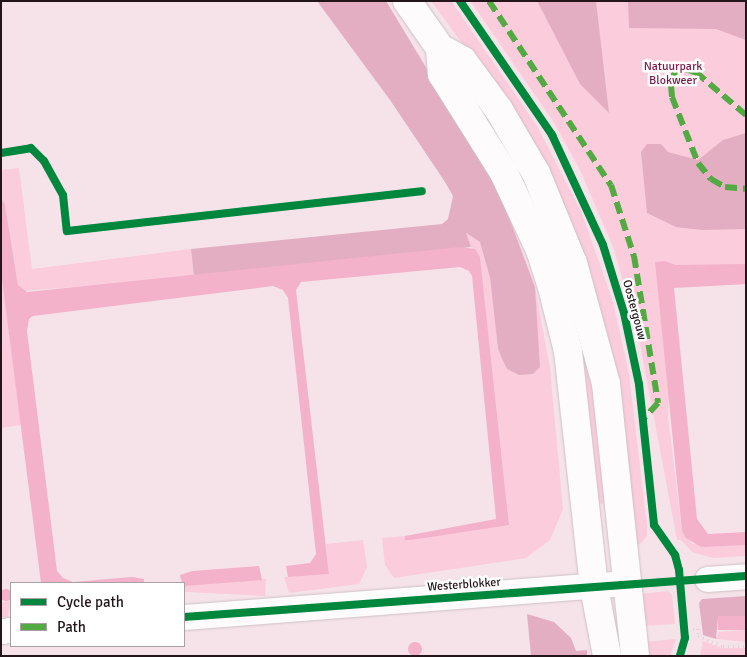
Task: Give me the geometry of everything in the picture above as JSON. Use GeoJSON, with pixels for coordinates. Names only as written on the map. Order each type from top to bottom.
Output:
{"type":"FeatureCollection","features":[{"type":"Feature","properties":{"kind":"main road"},"geometry":{"type":"LineString","coordinates":[[408,1],[440,48],[464,61],[499,110],[536,173],[570,254],[592,321],[606,384],[629,583],[635,656]]}},
{"type":"Feature","properties":{"kind":"main road"},"geometry":{"type":"LineString","coordinates":[[440,48],[442,74],[504,173],[540,250],[552,287],[572,381],[594,586],[607,656]]}},
{"type":"Feature","properties":{"kind":"street"},"geometry":{"type":"LineString","coordinates":[[707,579],[746,576]]}},
{"type":"Feature","properties":{"kind":"street","name":"Westerblokker"},"geometry":{"type":"LineString","coordinates":[[185,617],[629,583]]}},
{"type":"Feature","properties":{"kind":"path"},"geometry":{"type":"LineString","coordinates":[[693,629],[698,628],[698,636],[723,646],[746,646]]}},
{"type":"Feature","properties":{"kind":"green space"},"geometry":{"type":"Polygon","coordinates":[[[431,1],[451,1],[537,126],[581,211],[613,302],[629,374],[647,526],[647,536],[637,545],[622,420],[506,103],[431,1]]]}},
{"type":"Feature","properties":{"kind":"green space","name":"Natuurpark Blokweer"},"geometry":{"type":"Polygon","coordinates":[[[537,1],[580,84],[548,1],[746,1],[746,284],[658,288],[669,395],[668,417],[682,531],[692,544],[746,544],[746,556],[713,558],[692,552],[681,540],[677,540],[640,344],[614,249],[580,170],[553,121],[471,2],[537,1]]]}},
{"type":"Feature","properties":{"kind":"green space"},"geometry":{"type":"Polygon","coordinates":[[[485,106],[523,173],[585,331],[610,502],[594,505],[580,376],[477,111],[485,106]]]}},
{"type":"Feature","properties":{"kind":"green space"},"geometry":{"type":"Polygon","coordinates":[[[19,168],[32,269],[191,249],[194,277],[24,291],[18,285],[5,205],[1,198],[1,170],[19,168]]]}},
{"type":"Feature","properties":{"kind":"green space"},"geometry":{"type":"Polygon","coordinates":[[[465,233],[480,242],[490,278],[498,349],[507,369],[537,335],[535,287],[550,368],[563,509],[550,540],[526,558],[394,578],[385,565],[382,538],[405,536],[405,540],[509,524],[480,257],[471,247],[465,233]]]}},
{"type":"Feature","properties":{"kind":"green space"},"geometry":{"type":"Polygon","coordinates":[[[1,272],[21,425],[1,428],[1,272]]]}},
{"type":"Feature","properties":{"kind":"green space"},"geometry":{"type":"Polygon","coordinates":[[[363,540],[367,567],[359,584],[289,593],[284,577],[329,574],[326,544],[363,540]]]}},
{"type":"Feature","properties":{"kind":"green space"},"geometry":{"type":"Polygon","coordinates":[[[184,575],[266,579],[265,596],[185,592],[184,582],[184,575]]]}},
{"type":"Feature","properties":{"kind":"green space"},"geometry":{"type":"Polygon","coordinates":[[[668,591],[672,595],[675,624],[642,626],[640,594],[668,591]]]}},
{"type":"Feature","properties":{"kind":"green space"},"geometry":{"type":"Polygon","coordinates":[[[10,600],[8,617],[1,617],[1,603],[10,600]]]}},
{"type":"Feature","properties":{"kind":"green space"},"geometry":{"type":"Polygon","coordinates":[[[746,630],[746,642],[716,639],[719,632],[746,630]]]}},
{"type":"Feature","properties":{"kind":"green space"},"geometry":{"type":"Polygon","coordinates":[[[676,639],[670,656],[645,656],[644,642],[676,639]]]}},
{"type":"Feature","properties":{"kind":"green space"},"geometry":{"type":"Polygon","coordinates":[[[703,641],[722,648],[746,648],[746,656],[700,656],[703,641]]]}},
{"type":"Feature","properties":{"kind":"shaded area"},"geometry":{"type":"Polygon","coordinates":[[[317,1],[386,1],[497,185],[535,287],[540,367],[533,374],[519,375],[507,369],[503,361],[498,349],[490,278],[480,242],[466,233],[471,247],[194,277],[191,249],[442,224],[448,219],[453,196],[445,182],[390,100],[317,1]]]}},
{"type":"Feature","properties":{"kind":"shaded area"},"geometry":{"type":"Polygon","coordinates":[[[537,1],[596,1],[609,113],[580,84],[537,1]]]}},
{"type":"Feature","properties":{"kind":"shaded area"},"geometry":{"type":"Polygon","coordinates":[[[628,1],[746,1],[746,40],[716,29],[629,28],[628,1]]]}},
{"type":"Feature","properties":{"kind":"shaded area"},"geometry":{"type":"Polygon","coordinates":[[[746,133],[746,229],[702,230],[676,227],[647,213],[641,152],[647,144],[661,144],[668,152],[698,160],[723,140],[746,133]]]}},
{"type":"Feature","properties":{"kind":"shaded area"},"geometry":{"type":"Polygon","coordinates":[[[1,198],[5,205],[18,285],[27,292],[460,247],[475,249],[480,257],[509,525],[405,540],[405,536],[496,519],[472,276],[469,271],[460,267],[301,282],[296,290],[329,574],[288,577],[286,566],[310,563],[316,554],[288,298],[283,290],[273,286],[33,316],[29,319],[27,331],[57,571],[63,578],[73,582],[41,582],[1,272],[1,198]]]}},
{"type":"Feature","properties":{"kind":"shaded area"},"geometry":{"type":"Polygon","coordinates":[[[665,261],[676,265],[746,264],[746,284],[674,288],[697,519],[708,534],[746,532],[746,545],[701,547],[686,538],[682,531],[655,262],[665,261]]]}},
{"type":"Feature","properties":{"kind":"shaded area"},"geometry":{"type":"Polygon","coordinates":[[[259,566],[262,580],[185,586],[185,582],[182,582],[180,575],[192,571],[259,566]]]}},
{"type":"Feature","properties":{"kind":"shaded area"},"geometry":{"type":"Polygon","coordinates":[[[132,577],[144,579],[144,582],[73,582],[132,577]]]}},
{"type":"Feature","properties":{"kind":"shaded area"},"geometry":{"type":"Polygon","coordinates":[[[1,590],[10,590],[10,600],[1,600],[1,590]]]}},
{"type":"Feature","properties":{"kind":"shaded area"},"geometry":{"type":"Polygon","coordinates":[[[746,596],[746,616],[718,618],[716,639],[703,635],[699,603],[702,599],[746,596]]]}},
{"type":"Feature","properties":{"kind":"shaded area"},"geometry":{"type":"Polygon","coordinates":[[[527,614],[554,622],[571,638],[576,651],[587,650],[587,656],[531,656],[527,614]]]}},
{"type":"Feature","properties":{"kind":"shaded area"},"geometry":{"type":"Polygon","coordinates":[[[718,616],[746,616],[746,630],[718,630],[718,616]]]}},
{"type":"Feature","properties":{"kind":"shaded area"},"geometry":{"type":"Polygon","coordinates":[[[415,642],[420,644],[422,649],[420,654],[415,656],[410,654],[408,649],[410,644],[415,642]]]}},
{"type":"Feature","properties":{"kind":"marked path"},"geometry":{"type":"LineString","coordinates":[[489,1],[611,185],[634,256],[658,403],[644,418]]}},
{"type":"Feature","properties":{"kind":"marked path"},"geometry":{"type":"LineString","coordinates":[[746,115],[697,73],[680,67],[675,71],[671,85],[672,97],[698,163],[711,179],[725,187],[746,189]]}},
{"type":"Feature","properties":{"kind":"cycle path","name":"Oostergouw"},"geometry":{"type":"LineString","coordinates":[[460,1],[552,135],[603,245],[624,313],[639,384],[654,525],[675,555],[679,570],[685,638],[680,656]]}},
{"type":"Feature","properties":{"kind":"cycle path"},"geometry":{"type":"LineString","coordinates":[[1,153],[31,148],[44,161],[63,195],[67,231],[422,191]]}},
{"type":"Feature","properties":{"kind":"cycle path"},"geometry":{"type":"LineString","coordinates":[[185,617],[746,576]]}}]}
